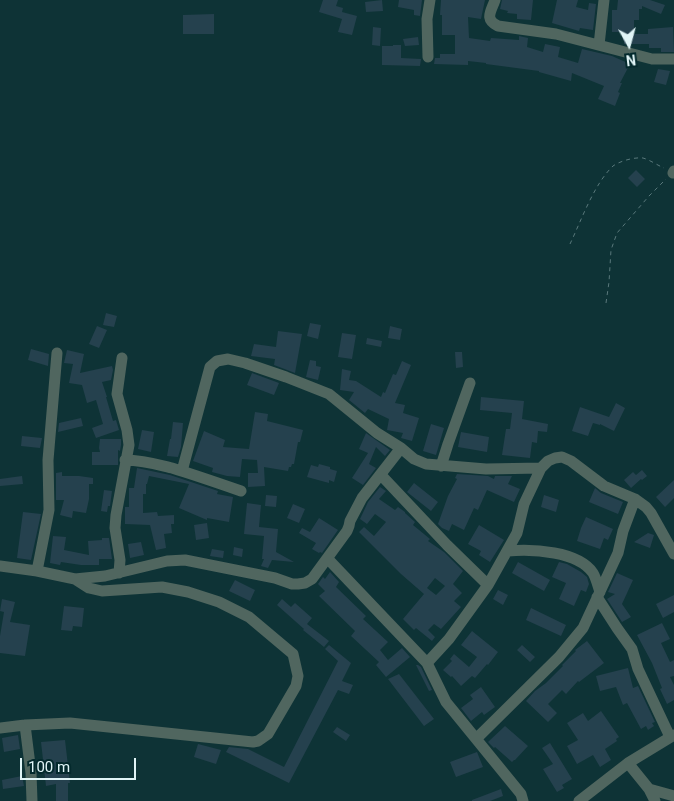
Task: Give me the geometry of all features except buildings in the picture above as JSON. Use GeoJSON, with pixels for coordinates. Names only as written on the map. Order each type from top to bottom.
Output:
{"type":"FeatureCollection","features":[{"type":"Feature","properties":{"kind":"street"},"geometry":{"type":"LineString","coordinates":[[428,57],[426,19],[430,0]]}},
{"type":"Feature","properties":{"kind":"street"},"geometry":{"type":"LineString","coordinates":[[495,0],[489,19],[498,26],[556,34],[652,59],[674,59]]}},
{"type":"Feature","properties":{"kind":"street"},"geometry":{"type":"LineString","coordinates":[[599,45],[604,0]]}},
{"type":"Feature","properties":{"kind":"street"},"geometry":{"type":"LineString","coordinates":[[37,571],[49,510],[48,460],[56,353]]}},
{"type":"Feature","properties":{"kind":"street"},"geometry":{"type":"LineString","coordinates":[[119,573],[120,560],[115,528],[129,445],[128,430],[117,394],[122,358]]}},
{"type":"Feature","properties":{"kind":"street"},"geometry":{"type":"LineString","coordinates":[[182,471],[210,367],[217,361],[228,359],[270,371],[329,394],[377,433],[401,448],[414,459],[426,464],[486,469],[541,468]]}},
{"type":"Feature","properties":{"kind":"street"},"geometry":{"type":"LineString","coordinates":[[441,466],[470,383]]}},
{"type":"Feature","properties":{"kind":"street"},"geometry":{"type":"LineString","coordinates":[[0,566],[75,579],[105,576],[168,561],[185,560],[275,578],[292,584],[305,583],[312,579],[328,559],[347,531],[362,498],[401,448]]}},
{"type":"Feature","properties":{"kind":"street"},"geometry":{"type":"LineString","coordinates":[[427,662],[448,639],[488,585],[517,534],[524,504],[541,468],[555,458],[562,457],[571,461],[604,486],[635,499],[646,507],[674,554]]}},
{"type":"Feature","properties":{"kind":"street"},"geometry":{"type":"LineString","coordinates":[[126,460],[148,461],[241,491]]}},
{"type":"Feature","properties":{"kind":"street"},"geometry":{"type":"LineString","coordinates":[[381,475],[488,585]]}},
{"type":"Feature","properties":{"kind":"street"},"geometry":{"type":"LineString","coordinates":[[476,739],[559,657],[583,628],[618,553],[623,531],[635,499]]}},
{"type":"Feature","properties":{"kind":"street"},"geometry":{"type":"LineString","coordinates":[[508,550],[542,551],[575,559],[587,566],[594,574],[598,594],[632,650],[638,669],[672,736],[628,763],[579,801]]}},
{"type":"Feature","properties":{"kind":"street"},"geometry":{"type":"LineString","coordinates":[[328,559],[427,662],[446,702],[521,794],[523,801]]}},
{"type":"Feature","properties":{"kind":"street"},"geometry":{"type":"LineString","coordinates":[[0,728],[70,723],[258,741],[268,734],[296,686],[298,676],[293,654],[249,617],[219,602],[188,592],[162,587],[102,591],[89,588],[75,579]]}},
{"type":"Feature","properties":{"kind":"street"},"geometry":{"type":"LineString","coordinates":[[25,725],[31,773],[32,801]]}},
{"type":"Feature","properties":{"kind":"street"},"geometry":{"type":"LineString","coordinates":[[628,763],[649,789],[655,801]]}},
{"type":"Feature","properties":{"kind":"street"},"geometry":{"type":"LineString","coordinates":[[649,789],[674,796]]}},
{"type":"Feature","properties":{"kind":"path"},"geometry":{"type":"LineString","coordinates":[[570,244],[592,196],[615,165],[629,159],[642,158],[673,172],[617,233],[611,250],[606,303]]}}]}
